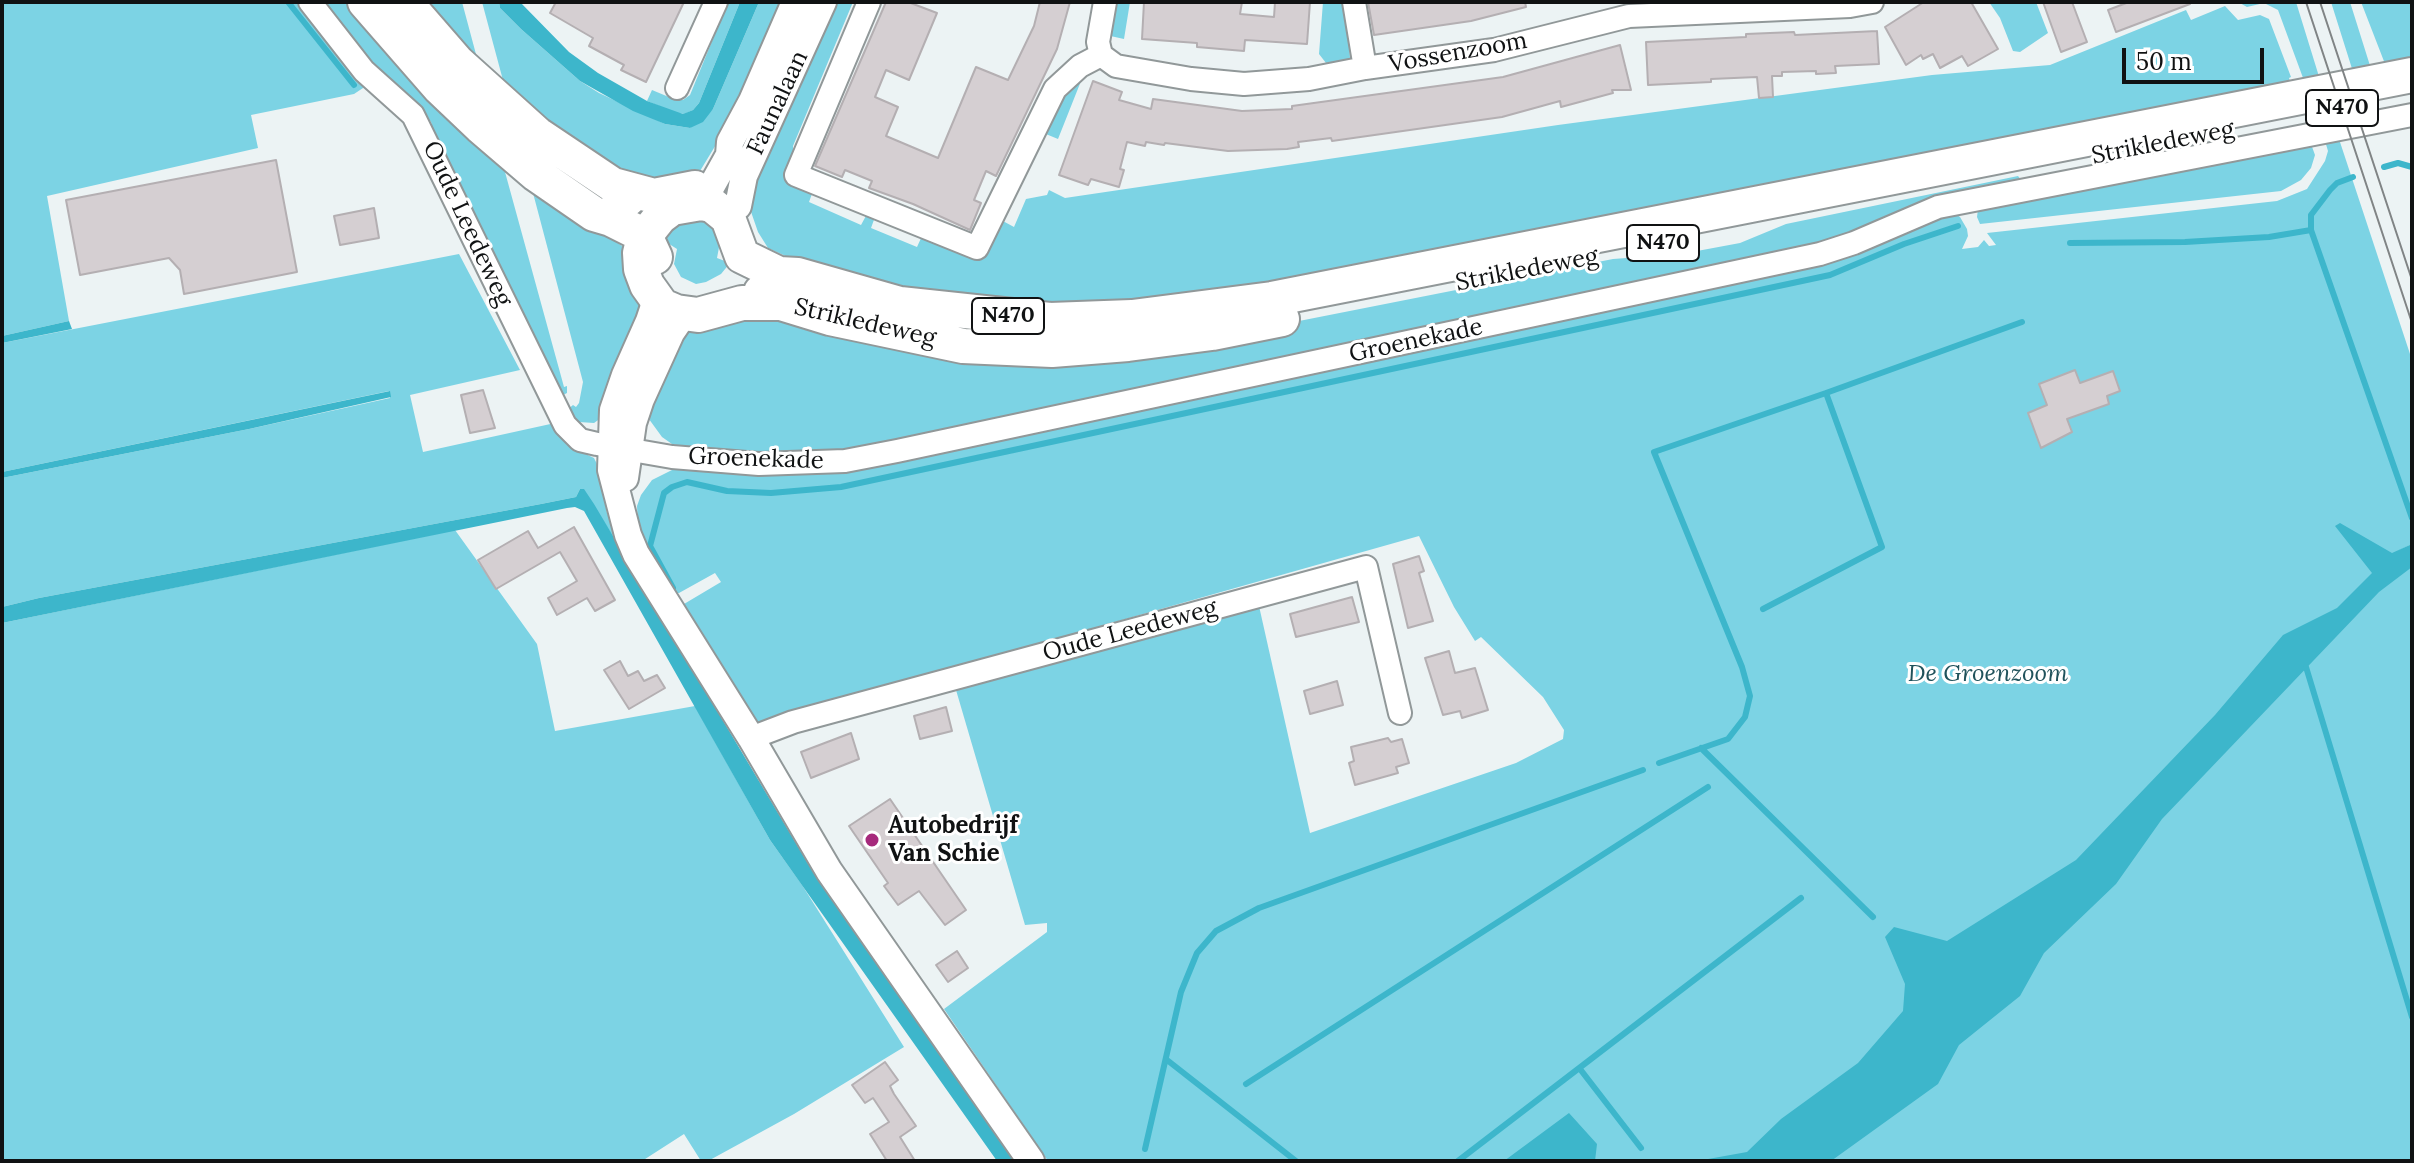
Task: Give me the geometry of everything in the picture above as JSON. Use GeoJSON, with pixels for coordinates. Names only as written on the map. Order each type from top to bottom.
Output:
{"type":"FeatureCollection","features":[{"type":"Feature","properties":{"kind":"main road"},"geometry":{"type":"LineString","coordinates":[[365,2],[440,88],[480,126],[536,174],[594,214],[653,224],[712,196],[748,224],[742,275]]}},
{"type":"Feature","properties":{"kind":"main road"},"geometry":{"type":"LineString","coordinates":[[405,2],[457,62],[537,134],[613,185],[643,194],[653,224],[657,271],[665,286],[677,296],[678,304]]}},
{"type":"Feature","properties":{"kind":"main road","name":"Strikledeweg"},"geometry":{"type":"LineString","coordinates":[[790,289],[1050,320],[1132,317],[1221,307],[2412,75]]}},
{"type":"Feature","properties":{"kind":"main road","name":"Strikledeweg"},"geometry":{"type":"LineString","coordinates":[[742,275],[790,289],[881,330],[963,346],[1052,350],[1128,344],[1212,333],[2412,94]]}},
{"type":"Feature","properties":{"kind":"main road","name":"Strikledeweg"},"geometry":{"type":"LineString","coordinates":[[742,275],[783,263],[790,289]]}},
{"type":"Feature","properties":{"kind":"main road","name":"N470"},"geometry":{"type":"LineString","coordinates":[[678,304],[710,299],[742,275]]}},
{"type":"Feature","properties":{"kind":"street","name":"Oude Leedeweg"},"geometry":{"type":"LineString","coordinates":[[310,2],[364,71],[413,115],[565,425],[580,440],[620,447]]}},
{"type":"Feature","properties":{"kind":"street"},"geometry":{"type":"LineString","coordinates":[[677,88],[716,2]]}},
{"type":"Feature","properties":{"kind":"street","name":"Faunalaan"},"geometry":{"type":"LineString","coordinates":[[712,196],[729,155],[730,142],[752,101],[795,2]]}},
{"type":"Feature","properties":{"kind":"street","name":"Faunalaan"},"geometry":{"type":"LineString","coordinates":[[712,196],[744,176],[823,2]]}},
{"type":"Feature","properties":{"kind":"street"},"geometry":{"type":"LineString","coordinates":[[869,2],[796,175],[977,248],[1055,89],[1080,66],[1101,55],[1099,37],[1105,2]]}},
{"type":"Feature","properties":{"kind":"street"},"geometry":{"type":"LineString","coordinates":[[1354,2],[1365,68]]}},
{"type":"Feature","properties":{"kind":"street","name":"Vossenzoom"},"geometry":{"type":"LineString","coordinates":[[1101,55],[1125,69],[1244,84],[1309,79],[1494,50],[1628,9],[1850,6],[1872,2]]}},
{"type":"Feature","properties":{"kind":"street","name":"Groenekade"},"geometry":{"type":"LineString","coordinates":[[620,447],[672,457],[759,464],[845,461],[1820,254],[1938,207],[2412,115]]}},
{"type":"Feature","properties":{"kind":"street"},"geometry":{"type":"LineString","coordinates":[[678,304],[671,333],[611,470],[636,554],[751,738],[829,871],[1031,1161]]}},
{"type":"Feature","properties":{"kind":"street","name":"Oude Leedeweg"},"geometry":{"type":"LineString","coordinates":[[751,738],[793,722],[1366,567],[1400,713]]}},
{"type":"Feature","properties":{"kind":"green space"},"geometry":{"type":"Polygon","coordinates":[[[2,2],[303,2],[369,84],[354,94],[251,115],[258,148],[47,196],[69,321],[2,336],[2,2]]]}},
{"type":"Feature","properties":{"kind":"green space"},"geometry":{"type":"Polygon","coordinates":[[[319,2],[354,2],[466,128],[462,134],[505,172],[567,393],[561,396],[446,178],[431,122],[420,109],[384,83],[319,2]]]}},
{"type":"Feature","properties":{"kind":"green space"},"geometry":{"type":"Polygon","coordinates":[[[420,2],[462,2],[477,58],[472,60],[420,2]]]}},
{"type":"Feature","properties":{"kind":"green space"},"geometry":{"type":"Polygon","coordinates":[[[482,2],[499,2],[500,8],[521,29],[580,81],[599,93],[665,124],[690,128],[713,109],[759,2],[785,2],[737,110],[700,171],[694,177],[642,186],[566,138],[504,84],[482,2]]]}},
{"type":"Feature","properties":{"kind":"green space"},"geometry":{"type":"Polygon","coordinates":[[[728,2],[740,2],[699,103],[684,114],[647,101],[652,90],[676,100],[690,95],[728,2]]]}},
{"type":"Feature","properties":{"kind":"green space"},"geometry":{"type":"Polygon","coordinates":[[[837,2],[853,2],[793,146],[793,158],[813,191],[809,202],[861,225],[867,214],[875,217],[871,228],[917,247],[922,236],[976,260],[988,254],[1001,220],[1014,227],[1026,199],[1047,195],[1049,190],[1065,198],[1558,125],[1932,75],[2050,65],[2186,10],[2191,20],[2225,6],[2238,20],[2260,15],[2269,19],[2291,77],[2292,88],[2001,150],[1153,303],[968,303],[801,263],[768,248],[758,232],[749,206],[750,181],[837,2]]]}},
{"type":"Feature","properties":{"kind":"green space"},"geometry":{"type":"Polygon","coordinates":[[[1113,2],[1130,2],[1124,39],[1106,35],[1113,2]]]}},
{"type":"Feature","properties":{"kind":"green space"},"geometry":{"type":"Polygon","coordinates":[[[1323,2],[1347,2],[1350,59],[1326,63],[1319,54],[1323,2]]]}},
{"type":"Feature","properties":{"kind":"green space"},"geometry":{"type":"Polygon","coordinates":[[[1989,2],[2036,2],[2048,33],[2020,52],[2013,51],[2000,18],[1989,2]]]}},
{"type":"Feature","properties":{"kind":"green space"},"geometry":{"type":"Polygon","coordinates":[[[2238,2],[2296,2],[2321,83],[2306,86],[2278,10],[2264,3],[2247,7],[2238,2]]]}},
{"type":"Feature","properties":{"kind":"green space"},"geometry":{"type":"Polygon","coordinates":[[[2331,2],[2350,2],[2372,72],[2354,75],[2331,2]]]}},
{"type":"Feature","properties":{"kind":"green space"},"geometry":{"type":"Polygon","coordinates":[[[2361,2],[2412,2],[2412,64],[2387,69],[2361,2]]]}},
{"type":"Feature","properties":{"kind":"green space"},"geometry":{"type":"Polygon","coordinates":[[[1083,76],[1058,139],[1041,132],[1061,91],[1083,76]]]}},
{"type":"Feature","properties":{"kind":"green space","name":"De Groenzoom"},"geometry":{"type":"Polygon","coordinates":[[[2339,139],[2412,360],[2412,544],[2398,551],[2405,570],[2412,567],[2412,1161],[1048,1161],[944,1009],[1047,932],[1047,923],[1025,925],[956,690],[1259,606],[1310,833],[1516,763],[1563,739],[1564,730],[1543,697],[1481,637],[1475,641],[1454,607],[1419,536],[758,723],[680,611],[684,604],[721,582],[715,573],[679,593],[668,593],[644,550],[638,526],[637,506],[641,495],[652,480],[678,467],[776,476],[832,471],[1953,212],[1967,229],[1968,236],[1962,249],[1978,247],[1984,240],[1989,246],[1996,245],[1987,233],[2277,201],[2307,189],[2325,161],[2328,151],[2325,141],[2339,139]]]}},
{"type":"Feature","properties":{"kind":"green space"},"geometry":{"type":"Polygon","coordinates":[[[2311,144],[2315,155],[2311,168],[2301,180],[2281,191],[1980,224],[1977,217],[1978,209],[2311,144]]]}},
{"type":"Feature","properties":{"kind":"green space"},"geometry":{"type":"Polygon","coordinates":[[[2018,176],[2023,182],[1816,247],[861,451],[784,456],[697,449],[672,444],[662,437],[646,415],[678,333],[742,310],[889,344],[1294,322],[1613,259],[1681,254],[1740,243],[1786,224],[2018,176]]]}},
{"type":"Feature","properties":{"kind":"green space"},"geometry":{"type":"Polygon","coordinates":[[[533,193],[586,221],[625,248],[644,309],[601,418],[594,423],[572,419],[567,410],[579,403],[583,382],[533,193]]]}},
{"type":"Feature","properties":{"kind":"green space"},"geometry":{"type":"Polygon","coordinates":[[[688,220],[704,221],[712,226],[720,242],[717,258],[730,263],[721,274],[706,282],[696,284],[681,277],[674,264],[677,249],[663,240],[671,229],[688,220]]]}},
{"type":"Feature","properties":{"kind":"green space"},"geometry":{"type":"Polygon","coordinates":[[[459,254],[520,370],[410,395],[423,452],[555,423],[567,445],[594,458],[607,513],[618,539],[616,541],[583,489],[580,489],[576,497],[2,607],[2,478],[390,398],[389,391],[2,472],[2,343],[459,254]]]}},
{"type":"Feature","properties":{"kind":"green space"},"geometry":{"type":"Polygon","coordinates":[[[455,530],[537,644],[555,731],[695,706],[770,840],[802,885],[904,1047],[794,1114],[708,1161],[701,1161],[684,1134],[642,1161],[2,1161],[2,623],[455,530]]]}},
{"type":"Feature","properties":{"kind":"shaded area"},"geometry":{"type":"Polygon","coordinates":[[[499,2],[520,2],[569,52],[598,73],[647,101],[683,114],[699,103],[740,2],[759,2],[713,109],[703,122],[690,128],[665,124],[633,111],[580,81],[521,29],[500,8],[499,2]]]}},
{"type":"Feature","properties":{"kind":"shaded area"},"geometry":{"type":"Polygon","coordinates":[[[69,321],[72,329],[2,343],[2,336],[69,321]]]}},
{"type":"Feature","properties":{"kind":"shaded area"},"geometry":{"type":"Polygon","coordinates":[[[390,391],[391,397],[249,429],[2,478],[2,472],[390,391]]]}},
{"type":"Feature","properties":{"kind":"shaded area"},"geometry":{"type":"Polygon","coordinates":[[[580,489],[584,489],[594,504],[809,865],[1014,1161],[997,1161],[770,840],[584,511],[567,508],[2,623],[2,607],[39,598],[576,497],[580,489]]]}},
{"type":"Feature","properties":{"kind":"shaded area"},"geometry":{"type":"Polygon","coordinates":[[[2340,523],[2392,553],[2412,544],[2412,567],[2379,592],[2162,819],[2116,884],[2044,953],[2020,996],[1959,1045],[1938,1084],[1831,1161],[1697,1161],[1747,1152],[1781,1119],[1858,1063],[1903,1011],[1905,984],[1885,937],[1894,927],[1947,941],[2076,860],[2215,715],[2283,635],[2337,608],[2372,573],[2335,526],[2340,523]]]}},
{"type":"Feature","properties":{"kind":"shaded area"},"geometry":{"type":"Polygon","coordinates":[[[1569,1113],[1597,1144],[1595,1161],[1504,1161],[1569,1113]]]}},
{"type":"Feature","properties":{"kind":"building"},"geometry":{"type":"Polygon","coordinates":[[[556,2],[684,2],[646,82],[621,70],[624,65],[589,46],[593,38],[550,13],[556,2]]]}},
{"type":"Feature","properties":{"kind":"building"},"geometry":{"type":"Polygon","coordinates":[[[886,2],[908,2],[937,13],[909,80],[886,70],[875,97],[898,107],[886,136],[938,158],[976,67],[1008,80],[1034,26],[1040,2],[1070,2],[1057,49],[996,176],[986,171],[974,200],[981,203],[970,230],[869,188],[872,181],[845,170],[842,177],[815,166],[886,2]]]}},
{"type":"Feature","properties":{"kind":"building"},"geometry":{"type":"Polygon","coordinates":[[[1144,2],[1242,2],[1240,14],[1274,17],[1275,2],[1310,2],[1307,44],[1245,40],[1244,51],[1197,47],[1197,43],[1142,39],[1144,2]]]}},
{"type":"Feature","properties":{"kind":"building"},"geometry":{"type":"Polygon","coordinates":[[[1368,2],[1525,2],[1526,7],[1471,21],[1374,35],[1368,2]]]}},
{"type":"Feature","properties":{"kind":"building"},"geometry":{"type":"Polygon","coordinates":[[[1924,2],[1971,2],[1998,49],[1968,66],[1962,56],[1940,68],[1933,54],[1923,59],[1921,55],[1906,65],[1885,27],[1924,2]]]}},
{"type":"Feature","properties":{"kind":"building"},"geometry":{"type":"Polygon","coordinates":[[[2043,2],[2072,2],[2087,42],[2061,52],[2043,2]]]}},
{"type":"Feature","properties":{"kind":"building"},"geometry":{"type":"Polygon","coordinates":[[[2129,2],[2190,4],[2116,32],[2108,10],[2129,2]]]}},
{"type":"Feature","properties":{"kind":"building"},"geometry":{"type":"Polygon","coordinates":[[[1877,31],[1879,64],[1835,66],[1836,73],[1782,72],[1782,76],[1772,76],[1773,97],[1759,98],[1757,77],[1648,85],[1646,42],[1746,37],[1746,34],[1877,31]]]}},
{"type":"Feature","properties":{"kind":"building"},"geometry":{"type":"Polygon","coordinates":[[[1620,45],[1631,90],[1612,90],[1613,93],[1561,107],[1560,101],[1502,117],[1332,141],[1331,138],[1298,142],[1299,147],[1287,149],[1228,151],[1127,142],[1119,187],[1091,179],[1088,185],[1059,175],[1093,81],[1122,92],[1119,100],[1151,109],[1153,99],[1242,111],[1292,109],[1292,106],[1503,77],[1620,45]]]}},
{"type":"Feature","properties":{"kind":"building"},"geometry":{"type":"Polygon","coordinates":[[[276,160],[297,272],[184,294],[180,270],[169,258],[80,275],[66,200],[276,160]]]}},
{"type":"Feature","properties":{"kind":"building"},"geometry":{"type":"Polygon","coordinates":[[[374,208],[379,238],[340,245],[334,216],[374,208]]]}},
{"type":"Feature","properties":{"kind":"building"},"geometry":{"type":"Polygon","coordinates":[[[2075,370],[2080,383],[2113,371],[2120,391],[2107,396],[2109,404],[2067,419],[2072,432],[2041,448],[2028,413],[2047,405],[2039,384],[2075,370]]]}},
{"type":"Feature","properties":{"kind":"building"},"geometry":{"type":"Polygon","coordinates":[[[483,390],[495,428],[470,433],[461,395],[483,390]]]}},
{"type":"Feature","properties":{"kind":"building"},"geometry":{"type":"Polygon","coordinates":[[[574,527],[615,600],[595,611],[587,598],[557,615],[548,598],[577,581],[560,552],[496,589],[478,560],[528,531],[538,548],[574,527]]]}},
{"type":"Feature","properties":{"kind":"building"},"geometry":{"type":"Polygon","coordinates":[[[1419,556],[1424,571],[1419,573],[1433,621],[1408,628],[1393,564],[1419,556]]]}},
{"type":"Feature","properties":{"kind":"building"},"geometry":{"type":"Polygon","coordinates":[[[1352,597],[1359,622],[1296,637],[1290,614],[1352,597]]]}},
{"type":"Feature","properties":{"kind":"building"},"geometry":{"type":"Polygon","coordinates":[[[1449,651],[1455,673],[1475,668],[1488,710],[1462,718],[1460,711],[1443,715],[1425,658],[1449,651]]]}},
{"type":"Feature","properties":{"kind":"building"},"geometry":{"type":"Polygon","coordinates":[[[620,661],[628,676],[638,671],[644,681],[657,675],[665,688],[629,709],[604,670],[620,661]]]}},
{"type":"Feature","properties":{"kind":"building"},"geometry":{"type":"Polygon","coordinates":[[[1337,681],[1343,705],[1310,714],[1304,691],[1337,681]]]}},
{"type":"Feature","properties":{"kind":"building"},"geometry":{"type":"Polygon","coordinates":[[[946,707],[952,731],[920,739],[914,716],[946,707]]]}},
{"type":"Feature","properties":{"kind":"building"},"geometry":{"type":"Polygon","coordinates":[[[851,733],[859,759],[811,778],[801,752],[851,733]]]}},
{"type":"Feature","properties":{"kind":"building"},"geometry":{"type":"Polygon","coordinates":[[[1388,738],[1391,742],[1402,739],[1409,763],[1396,767],[1398,773],[1355,785],[1349,763],[1354,761],[1351,747],[1388,738]]]}},
{"type":"Feature","properties":{"kind":"building"},"geometry":{"type":"Polygon","coordinates":[[[890,799],[966,910],[945,925],[919,891],[898,905],[884,886],[888,883],[849,826],[890,799]]]}},
{"type":"Feature","properties":{"kind":"building"},"geometry":{"type":"Polygon","coordinates":[[[957,951],[968,968],[948,982],[936,965],[957,951]]]}},
{"type":"Feature","properties":{"kind":"building"},"geometry":{"type":"Polygon","coordinates":[[[885,1062],[898,1080],[890,1086],[916,1126],[900,1137],[915,1161],[887,1161],[870,1134],[889,1122],[873,1098],[865,1103],[852,1085],[885,1062]]]}},
{"type":"Feature","properties":{"kind":"waterway"},"geometry":{"type":"LineString","coordinates":[[288,2],[354,85]]}},
{"type":"Feature","properties":{"kind":"waterway"},"geometry":{"type":"LineString","coordinates":[[2384,167],[2398,163],[2412,167]]}},
{"type":"Feature","properties":{"kind":"waterway"},"geometry":{"type":"LineString","coordinates":[[2353,177],[2337,183],[2330,190],[2311,215],[2311,230],[2412,518]]}},
{"type":"Feature","properties":{"kind":"waterway"},"geometry":{"type":"LineString","coordinates":[[673,588],[650,546],[664,493],[687,482],[727,491],[771,493],[841,487],[1830,275],[1904,244],[1958,226]]}},
{"type":"Feature","properties":{"kind":"waterway"},"geometry":{"type":"LineString","coordinates":[[2070,243],[2185,242],[2269,237],[2311,230]]}},
{"type":"Feature","properties":{"kind":"waterway"},"geometry":{"type":"LineString","coordinates":[[1763,609],[1882,547],[1826,393],[2022,322]]}},
{"type":"Feature","properties":{"kind":"waterway"},"geometry":{"type":"LineString","coordinates":[[1659,763],[1728,739],[1745,717],[1750,696],[1742,667],[1654,452],[1826,393]]}},
{"type":"Feature","properties":{"kind":"waterway"},"geometry":{"type":"LineString","coordinates":[[2306,667],[2412,1017]]}},
{"type":"Feature","properties":{"kind":"waterway"},"geometry":{"type":"LineString","coordinates":[[1701,748],[1873,917]]}},
{"type":"Feature","properties":{"kind":"waterway"},"geometry":{"type":"LineString","coordinates":[[1145,1149],[1181,992],[1197,953],[1216,931],[1259,908],[1643,770]]}},
{"type":"Feature","properties":{"kind":"waterway"},"geometry":{"type":"LineString","coordinates":[[1246,1084],[1708,787]]}},
{"type":"Feature","properties":{"kind":"waterway"},"geometry":{"type":"LineString","coordinates":[[1458,1161],[1801,898]]}},
{"type":"Feature","properties":{"kind":"waterway"},"geometry":{"type":"LineString","coordinates":[[1167,1060],[1296,1161]]}},
{"type":"Feature","properties":{"kind":"waterway"},"geometry":{"type":"LineString","coordinates":[[1580,1069],[1641,1148]]}},
{"type":"Feature","properties":{"kind":"tram line"},"geometry":{"type":"LineString","coordinates":[[2306,2],[2412,323]]}},
{"type":"Feature","properties":{"kind":"tram line"},"geometry":{"type":"LineString","coordinates":[[2320,2],[2412,280]]}},
{"type":"Feature","properties":{"kind":"place","name":"Autobedrijf Van Schie"},"geometry":{"type":"Point","coordinates":[872,840]}}]}
